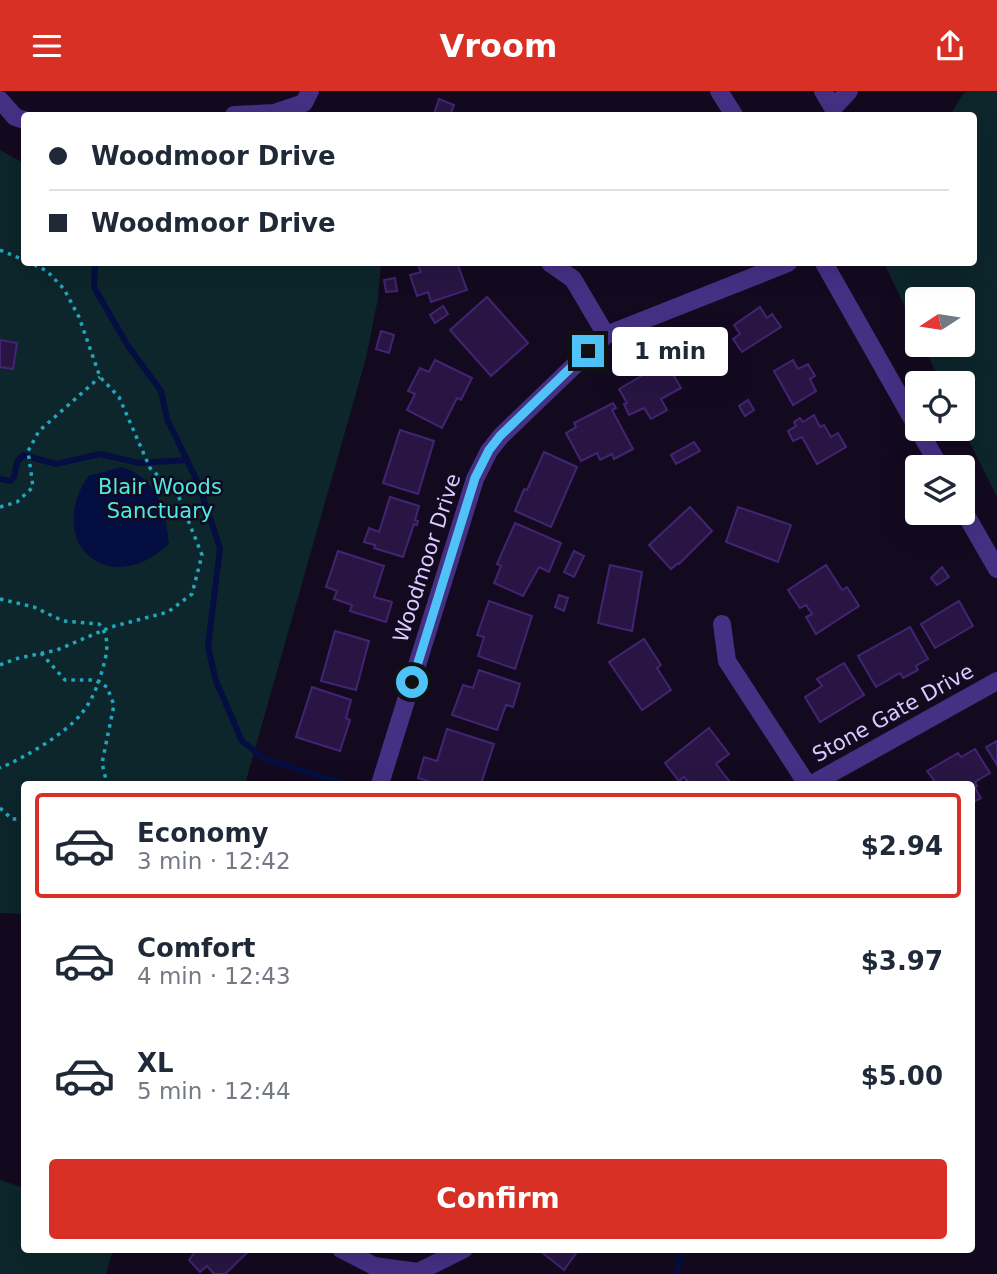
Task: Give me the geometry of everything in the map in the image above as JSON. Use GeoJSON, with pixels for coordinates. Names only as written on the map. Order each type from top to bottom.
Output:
{"type":"FeatureCollection","features":[{"type":"Feature","properties":{"kind":"street"},"geometry":{"type":"LineString","coordinates":[[277,112],[304,103],[310,91]]}},
{"type":"Feature","properties":{"kind":"street"},"geometry":{"type":"LineString","coordinates":[[719,91],[732,112]]}},
{"type":"Feature","properties":{"kind":"street"},"geometry":{"type":"LineString","coordinates":[[823,91],[837,112],[849,91]]}},
{"type":"Feature","properties":{"kind":"street"},"geometry":{"type":"LineString","coordinates":[[0,100],[15,117],[21,119]]}},
{"type":"Feature","properties":{"kind":"street"},"geometry":{"type":"LineString","coordinates":[[554,266],[573,279],[606,335]]}},
{"type":"Feature","properties":{"kind":"street","name":"Woodmoor Drive"},"geometry":{"type":"LineString","coordinates":[[381,781],[475,478],[489,450],[516,419],[606,335],[780,266]]}},
{"type":"Feature","properties":{"kind":"street"},"geometry":{"type":"LineString","coordinates":[[826,266],[905,407]]}},
{"type":"Feature","properties":{"kind":"street"},"geometry":{"type":"LineString","coordinates":[[972,525],[997,569]]}},
{"type":"Feature","properties":{"kind":"street"},"geometry":{"type":"LineString","coordinates":[[722,624],[727,661],[808,781]]}},
{"type":"Feature","properties":{"kind":"street","name":"Stone Gate Drive"},"geometry":{"type":"LineString","coordinates":[[815,781],[997,681]]}},
{"type":"Feature","properties":{"kind":"street"},"geometry":{"type":"LineString","coordinates":[[349,1253],[374,1266],[419,1273],[456,1253]]}},
{"type":"Feature","properties":{"kind":"path"},"geometry":{"type":"LineString","coordinates":[[0,250],[21,259]]}},
{"type":"Feature","properties":{"kind":"path"},"geometry":{"type":"LineString","coordinates":[[0,665],[57,650],[104,629],[168,612],[192,594],[202,555],[178,495],[150,468],[120,397],[100,377],[79,317],[64,289],[47,271],[37,266]]}},
{"type":"Feature","properties":{"kind":"path"},"geometry":{"type":"LineString","coordinates":[[0,507],[17,502],[33,488],[28,451],[39,431],[100,377]]}},
{"type":"Feature","properties":{"kind":"path"},"geometry":{"type":"LineString","coordinates":[[0,599],[34,607],[63,621],[99,624],[104,629],[107,651],[100,682],[81,715],[40,748],[0,768]]}},
{"type":"Feature","properties":{"kind":"path"},"geometry":{"type":"LineString","coordinates":[[41,653],[65,680],[95,680],[107,687],[114,705],[102,763],[106,781]]}},
{"type":"Feature","properties":{"kind":"path"},"geometry":{"type":"LineString","coordinates":[[0,808],[12,819],[21,819]]}},
{"type":"Feature","properties":{"kind":"green space"},"geometry":{"type":"Polygon","coordinates":[[[968,91],[997,91],[997,497],[969,441],[975,441],[975,371],[935,371],[929,357],[975,357],[975,287],[905,287],[905,307],[885,266],[977,266],[977,112],[952,112],[963,94],[968,91]]]}},
{"type":"Feature","properties":{"kind":"green space","name":"Blair Woods Sanctuary"},"geometry":{"type":"Polygon","coordinates":[[[0,150],[21,161],[21,266],[381,266],[378,298],[366,358],[246,781],[21,781],[21,914],[0,913],[0,150]]]}},
{"type":"Feature","properties":{"kind":"green space"},"geometry":{"type":"Polygon","coordinates":[[[0,1180],[21,1187],[21,1253],[112,1253],[106,1274],[0,1274],[0,1180]]]}},
{"type":"Feature","properties":{"kind":"shaded area"},"geometry":{"type":"Polygon","coordinates":[[[122,467],[144,479],[158,497],[169,544],[146,560],[125,567],[105,565],[90,557],[78,542],[74,523],[76,501],[88,476],[122,467]]]}},
{"type":"Feature","properties":{"kind":"building"},"geometry":{"type":"Polygon","coordinates":[[[439,99],[454,105],[451,112],[435,112],[439,99]]]}},
{"type":"Feature","properties":{"kind":"building"},"geometry":{"type":"Polygon","coordinates":[[[418,266],[458,266],[467,290],[431,302],[428,292],[417,296],[410,275],[421,272],[418,266]]]}},
{"type":"Feature","properties":{"kind":"building"},"geometry":{"type":"Polygon","coordinates":[[[395,278],[397,291],[386,292],[384,280],[395,278]]]}},
{"type":"Feature","properties":{"kind":"building"},"geometry":{"type":"Polygon","coordinates":[[[487,297],[528,343],[491,376],[450,330],[487,297]]]}},
{"type":"Feature","properties":{"kind":"building"},"geometry":{"type":"Polygon","coordinates":[[[443,306],[448,314],[435,323],[430,315],[443,306]]]}},
{"type":"Feature","properties":{"kind":"building"},"geometry":{"type":"Polygon","coordinates":[[[760,307],[767,318],[772,314],[781,327],[742,352],[733,339],[740,334],[734,325],[760,307]]]}},
{"type":"Feature","properties":{"kind":"building"},"geometry":{"type":"Polygon","coordinates":[[[381,331],[394,335],[389,353],[376,349],[381,331]]]}},
{"type":"Feature","properties":{"kind":"building"},"geometry":{"type":"Polygon","coordinates":[[[0,340],[17,343],[13,369],[0,367],[0,340]]]}},
{"type":"Feature","properties":{"kind":"building"},"geometry":{"type":"Polygon","coordinates":[[[435,360],[472,378],[461,400],[457,398],[442,428],[407,410],[415,394],[408,391],[420,368],[429,372],[435,360]]]}},
{"type":"Feature","properties":{"kind":"building"},"geometry":{"type":"Polygon","coordinates":[[[793,360],[798,369],[808,364],[815,376],[810,379],[816,391],[793,405],[774,371],[793,360]]]}},
{"type":"Feature","properties":{"kind":"building"},"geometry":{"type":"Polygon","coordinates":[[[666,362],[681,388],[661,399],[667,410],[651,419],[644,408],[629,415],[624,404],[627,403],[619,389],[666,362]]]}},
{"type":"Feature","properties":{"kind":"building"},"geometry":{"type":"Polygon","coordinates":[[[748,400],[754,410],[745,416],[739,406],[748,400]]]}},
{"type":"Feature","properties":{"kind":"building"},"geometry":{"type":"Polygon","coordinates":[[[613,403],[616,408],[612,410],[633,449],[614,459],[612,454],[600,460],[597,453],[581,461],[566,433],[576,427],[574,423],[613,403]]]}},
{"type":"Feature","properties":{"kind":"building"},"geometry":{"type":"Polygon","coordinates":[[[814,415],[820,427],[824,425],[831,437],[838,433],[846,447],[817,464],[802,437],[793,441],[788,431],[796,426],[794,422],[800,418],[803,422],[814,415]]]}},
{"type":"Feature","properties":{"kind":"building"},"geometry":{"type":"Polygon","coordinates":[[[400,430],[434,441],[418,494],[383,483],[400,430]]]}},
{"type":"Feature","properties":{"kind":"building"},"geometry":{"type":"Polygon","coordinates":[[[694,442],[700,451],[676,464],[671,455],[694,442]]]}},
{"type":"Feature","properties":{"kind":"building"},"geometry":{"type":"Polygon","coordinates":[[[544,452],[577,467],[551,527],[515,511],[544,452]]]}},
{"type":"Feature","properties":{"kind":"building"},"geometry":{"type":"Polygon","coordinates":[[[390,497],[419,506],[415,520],[418,521],[417,525],[414,524],[403,557],[364,542],[369,528],[379,532],[390,497]]]}},
{"type":"Feature","properties":{"kind":"building"},"geometry":{"type":"Polygon","coordinates":[[[690,507],[712,531],[671,569],[649,545],[690,507]]]}},
{"type":"Feature","properties":{"kind":"building"},"geometry":{"type":"Polygon","coordinates":[[[738,507],[791,525],[778,562],[726,542],[738,507]]]}},
{"type":"Feature","properties":{"kind":"building"},"geometry":{"type":"Polygon","coordinates":[[[515,523],[561,543],[549,572],[539,567],[523,596],[494,583],[501,566],[497,564],[515,523]]]}},
{"type":"Feature","properties":{"kind":"building"},"geometry":{"type":"Polygon","coordinates":[[[338,551],[384,566],[374,597],[392,602],[386,622],[350,611],[352,605],[334,599],[337,591],[326,587],[338,551]]]}},
{"type":"Feature","properties":{"kind":"building"},"geometry":{"type":"Polygon","coordinates":[[[574,551],[584,556],[574,577],[564,572],[574,551]]]}},
{"type":"Feature","properties":{"kind":"building"},"geometry":{"type":"Polygon","coordinates":[[[610,565],[642,572],[632,631],[598,623],[610,565]]]}},
{"type":"Feature","properties":{"kind":"building"},"geometry":{"type":"Polygon","coordinates":[[[826,565],[842,590],[847,587],[859,606],[816,634],[806,617],[812,614],[806,605],[800,608],[788,590],[826,565]]]}},
{"type":"Feature","properties":{"kind":"building"},"geometry":{"type":"Polygon","coordinates":[[[942,567],[949,577],[937,585],[931,578],[942,567]]]}},
{"type":"Feature","properties":{"kind":"building"},"geometry":{"type":"Polygon","coordinates":[[[559,595],[568,598],[564,611],[555,607],[559,595]]]}},
{"type":"Feature","properties":{"kind":"building"},"geometry":{"type":"Polygon","coordinates":[[[489,601],[532,616],[515,669],[478,656],[484,637],[477,635],[489,601]]]}},
{"type":"Feature","properties":{"kind":"building"},"geometry":{"type":"Polygon","coordinates":[[[959,601],[973,626],[935,648],[921,624],[959,601]]]}},
{"type":"Feature","properties":{"kind":"building"},"geometry":{"type":"Polygon","coordinates":[[[910,627],[928,659],[916,666],[918,670],[903,678],[900,673],[876,687],[858,656],[910,627]]]}},
{"type":"Feature","properties":{"kind":"building"},"geometry":{"type":"Polygon","coordinates":[[[335,631],[369,641],[356,690],[321,681],[335,631]]]}},
{"type":"Feature","properties":{"kind":"building"},"geometry":{"type":"Polygon","coordinates":[[[644,639],[661,665],[657,668],[671,690],[642,710],[609,662],[644,639]]]}},
{"type":"Feature","properties":{"kind":"building"},"geometry":{"type":"Polygon","coordinates":[[[844,663],[864,695],[820,722],[805,697],[822,686],[817,679],[844,663]]]}},
{"type":"Feature","properties":{"kind":"building"},"geometry":{"type":"Polygon","coordinates":[[[479,670],[520,684],[513,707],[506,705],[497,730],[452,715],[463,685],[473,688],[479,670]]]}},
{"type":"Feature","properties":{"kind":"building"},"geometry":{"type":"Polygon","coordinates":[[[312,687],[351,700],[346,718],[350,720],[340,751],[296,737],[312,687]]]}},
{"type":"Feature","properties":{"kind":"building"},"geometry":{"type":"Polygon","coordinates":[[[709,728],[729,754],[716,764],[729,781],[687,781],[684,777],[679,781],[665,763],[709,728]]]}},
{"type":"Feature","properties":{"kind":"building"},"geometry":{"type":"Polygon","coordinates":[[[447,729],[494,744],[482,781],[428,781],[418,778],[424,757],[437,761],[447,729]]]}},
{"type":"Feature","properties":{"kind":"building"},"geometry":{"type":"Polygon","coordinates":[[[997,741],[997,765],[986,747],[997,741]]]}},
{"type":"Feature","properties":{"kind":"building"},"geometry":{"type":"Polygon","coordinates":[[[975,749],[990,773],[975,782],[935,781],[927,771],[958,753],[961,757],[975,749]]]}},
{"type":"Feature","properties":{"kind":"building"},"geometry":{"type":"Polygon","coordinates":[[[975,788],[981,798],[975,801],[975,788]]]}},
{"type":"Feature","properties":{"kind":"building"},"geometry":{"type":"Polygon","coordinates":[[[194,1253],[247,1253],[225,1274],[214,1274],[207,1266],[200,1272],[189,1260],[194,1253]]]}},
{"type":"Feature","properties":{"kind":"building"},"geometry":{"type":"Polygon","coordinates":[[[543,1253],[576,1253],[564,1270],[543,1253]]]}},
{"type":"Feature","properties":{"kind":"waterway"},"geometry":{"type":"LineString","coordinates":[[95,266],[94,287],[128,346],[161,391],[167,419],[199,485],[220,548],[208,647],[216,681],[242,741],[265,759],[335,781]]}},
{"type":"Feature","properties":{"kind":"waterway"},"geometry":{"type":"LineString","coordinates":[[0,479],[10,481],[14,477],[17,462],[23,455],[56,464],[100,454],[139,463],[187,460]]}},
{"type":"Feature","properties":{"kind":"waterway"},"geometry":{"type":"LineString","coordinates":[[676,1274],[682,1253]]}},
{"type":"Feature","properties":{"kind":"route"},"geometry":{"type":"LineString","coordinates":[[412,682],[475,478],[489,450],[516,419],[588,351]]}}]}
